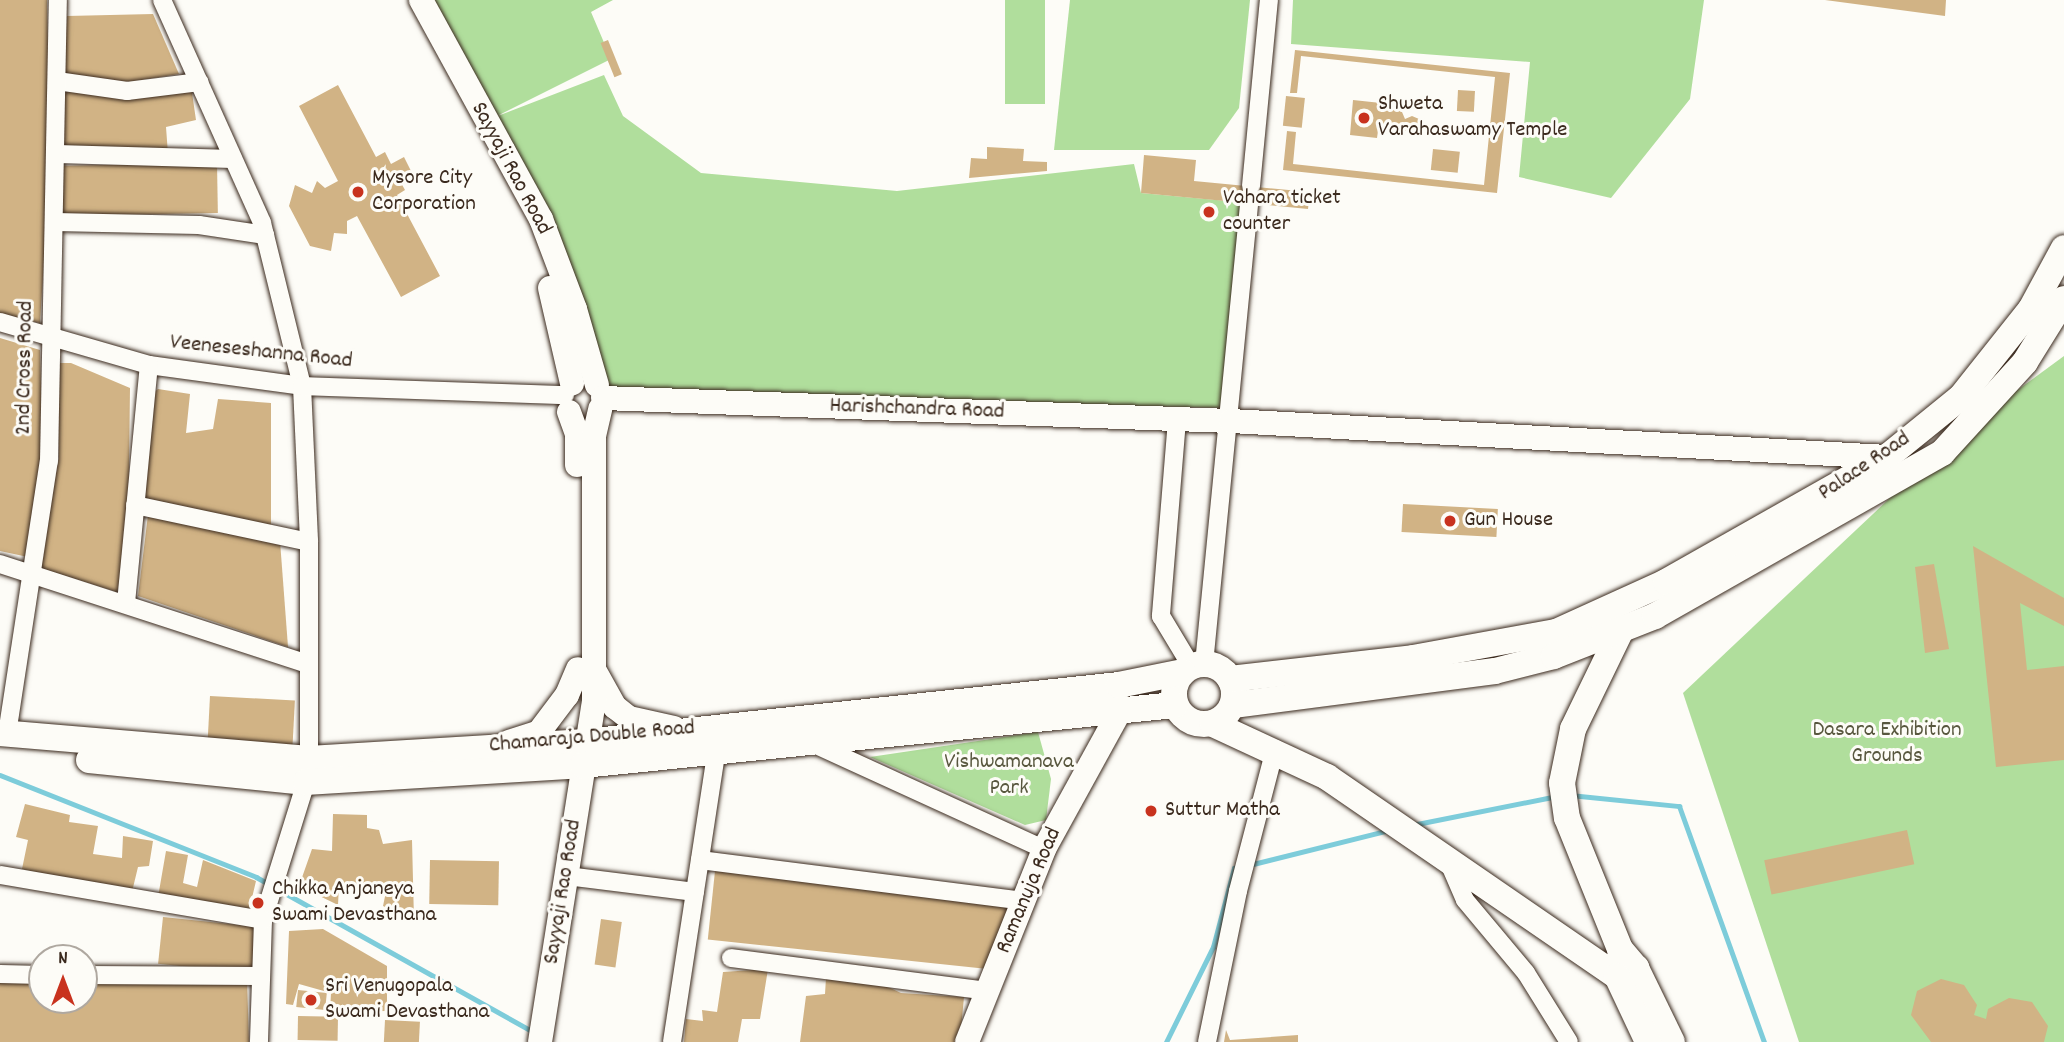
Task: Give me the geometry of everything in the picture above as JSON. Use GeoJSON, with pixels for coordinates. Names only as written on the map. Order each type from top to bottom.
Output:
{"type":"FeatureCollection","features":[{"type":"Feature","properties":{"kind":"main road","name":"Sayyaji Rao Road"},"geometry":{"type":"LineString","coordinates":[[409,0],[472,128],[528,225],[560,315],[569,396],[578,434],[586,669]]}},
{"type":"Feature","properties":{"kind":"main road","name":"Sayyaji Rao Road"},"geometry":{"type":"LineString","coordinates":[[421,0],[541,219],[575,309],[600,397],[594,436],[584,753],[540,1042]]}},
{"type":"Feature","properties":{"kind":"main road","name":"Palace Road"},"geometry":{"type":"LineString","coordinates":[[1612,620],[1666,582],[1887,457],[1961,397],[2031,309],[2064,248]]}},
{"type":"Feature","properties":{"kind":"main road"},"geometry":{"type":"LineString","coordinates":[[1230,679],[1413,658],[1502,643],[1666,609],[1942,453],[2025,362],[2064,299]]}},
{"type":"Feature","properties":{"kind":"main road"},"geometry":{"type":"LineString","coordinates":[[585,379],[600,397],[585,418],[569,396],[585,379]]}},
{"type":"Feature","properties":{"kind":"main road","name":"Harishchandra Road"},"geometry":{"type":"LineString","coordinates":[[600,397],[1231,422],[1887,457]]}},
{"type":"Feature","properties":{"kind":"main road"},"geometry":{"type":"LineString","coordinates":[[1213,724],[1233,705],[1495,671],[1554,656],[1612,620]]}},
{"type":"Feature","properties":{"kind":"main road"},"geometry":{"type":"LineString","coordinates":[[1612,620],[1573,729],[1563,771],[1567,818],[1624,964],[1648,1042]]}},
{"type":"Feature","properties":{"kind":"main road"},"geometry":{"type":"LineString","coordinates":[[1233,705],[1230,679],[1214,666],[1193,667],[1172,693],[1175,705],[1190,722],[1213,724],[1275,749],[1327,777],[1449,863],[1624,964],[1672,1042]]}},
{"type":"Feature","properties":{"kind":"main road","name":"Chamaraja Double Road"},"geometry":{"type":"LineString","coordinates":[[2,739],[307,771],[584,753],[685,729],[1119,685],[1193,667]]}},
{"type":"Feature","properties":{"kind":"main road"},"geometry":{"type":"LineString","coordinates":[[481,748],[539,732],[586,669],[629,718],[685,729]]}},
{"type":"Feature","properties":{"kind":"main road"},"geometry":{"type":"LineString","coordinates":[[584,753],[717,749],[1122,707],[1175,705]]}},
{"type":"Feature","properties":{"kind":"main road","name":"Ramanuja Road"},"geometry":{"type":"LineString","coordinates":[[967,1042],[1044,849],[1122,707]]}},
{"type":"Feature","properties":{"kind":"main road","name":"Chamaraja Double Road"},"geometry":{"type":"LineString","coordinates":[[307,771],[481,748],[584,753]]}},
{"type":"Feature","properties":{"kind":"street","name":"2nd Cross Road"},"geometry":{"type":"LineString","coordinates":[[2,739],[49,461],[58,0]]}},
{"type":"Feature","properties":{"kind":"street"},"geometry":{"type":"LineString","coordinates":[[162,0],[265,235],[302,386],[309,542],[307,771],[263,920],[259,976],[259,1042]]}},
{"type":"Feature","properties":{"kind":"street"},"geometry":{"type":"LineString","coordinates":[[1193,667],[1231,422],[1269,0]]}},
{"type":"Feature","properties":{"kind":"street"},"geometry":{"type":"LineString","coordinates":[[57,81],[127,91],[199,82]]}},
{"type":"Feature","properties":{"kind":"street"},"geometry":{"type":"LineString","coordinates":[[57,154],[233,159]]}},
{"type":"Feature","properties":{"kind":"street"},"geometry":{"type":"LineString","coordinates":[[55,222],[199,225],[265,235]]}},
{"type":"Feature","properties":{"kind":"street","name":"Veeneseshanna Road"},"geometry":{"type":"LineString","coordinates":[[0,322],[149,365],[302,386],[569,396]]}},
{"type":"Feature","properties":{"kind":"street"},"geometry":{"type":"LineString","coordinates":[[126,603],[149,365]]}},
{"type":"Feature","properties":{"kind":"street"},"geometry":{"type":"LineString","coordinates":[[1177,420],[1161,616],[1193,667]]}},
{"type":"Feature","properties":{"kind":"street"},"geometry":{"type":"LineString","coordinates":[[135,505],[309,542]]}},
{"type":"Feature","properties":{"kind":"street"},"geometry":{"type":"LineString","coordinates":[[0,564],[30,571],[308,664]]}},
{"type":"Feature","properties":{"kind":"street"},"geometry":{"type":"LineString","coordinates":[[803,739],[1044,849]]}},
{"type":"Feature","properties":{"kind":"street"},"geometry":{"type":"LineString","coordinates":[[672,1042],[717,749]]}},
{"type":"Feature","properties":{"kind":"street"},"geometry":{"type":"LineString","coordinates":[[1207,1042],[1238,891],[1275,749]]}},
{"type":"Feature","properties":{"kind":"street"},"geometry":{"type":"LineString","coordinates":[[700,860],[1025,901]]}},
{"type":"Feature","properties":{"kind":"street"},"geometry":{"type":"LineString","coordinates":[[1449,863],[1465,900],[1526,973],[1569,1042]]}},
{"type":"Feature","properties":{"kind":"street"},"geometry":{"type":"LineString","coordinates":[[0,875],[263,920]]}},
{"type":"Feature","properties":{"kind":"street"},"geometry":{"type":"LineString","coordinates":[[567,876],[695,892]]}},
{"type":"Feature","properties":{"kind":"street"},"geometry":{"type":"LineString","coordinates":[[731,958],[988,991]]}},
{"type":"Feature","properties":{"kind":"street"},"geometry":{"type":"LineString","coordinates":[[0,974],[28,975]]}},
{"type":"Feature","properties":{"kind":"street"},"geometry":{"type":"LineString","coordinates":[[98,975],[259,976]]}},
{"type":"Feature","properties":{"kind":"green space"},"geometry":{"type":"Polygon","coordinates":[[[421,0],[613,0],[591,12],[611,59],[495,117],[604,75],[623,116],[701,173],[897,191],[1134,164],[1141,193],[1249,203],[1228,408],[603,393],[550,242],[421,0]]]}},
{"type":"Feature","properties":{"kind":"green space"},"geometry":{"type":"Polygon","coordinates":[[[1005,0],[1045,0],[1045,104],[1005,104],[1005,0]]]}},
{"type":"Feature","properties":{"kind":"green space"},"geometry":{"type":"Polygon","coordinates":[[[1070,0],[1250,0],[1239,108],[1209,150],[1054,150],[1070,0]]]}},
{"type":"Feature","properties":{"kind":"green space"},"geometry":{"type":"Polygon","coordinates":[[[1293,0],[1704,0],[1690,99],[1611,198],[1519,177],[1530,62],[1291,44],[1293,0]]]}},
{"type":"Feature","properties":{"kind":"green space","name":"Dasara Exhibition Grounds"},"geometry":{"type":"Polygon","coordinates":[[[2064,356],[2064,1042],[1799,1042],[1683,693],[1960,432],[2064,356]]]}},
{"type":"Feature","properties":{"kind":"green space","name":"Vishwamanava Park"},"geometry":{"type":"Polygon","coordinates":[[[1038,732],[1051,779],[1046,820],[1025,825],[870,757],[1038,732]]]}},
{"type":"Feature","properties":{"kind":"building"},"geometry":{"type":"Polygon","coordinates":[[[0,0],[47,0],[50,166],[40,323],[0,314],[0,0]]]}},
{"type":"Feature","properties":{"kind":"building"},"geometry":{"type":"Polygon","coordinates":[[[1825,0],[1946,0],[1945,16],[1825,0]]]}},
{"type":"Feature","properties":{"kind":"building"},"geometry":{"type":"Polygon","coordinates":[[[153,14],[179,74],[123,83],[63,75],[67,16],[153,14]]]}},
{"type":"Feature","properties":{"kind":"building"},"geometry":{"type":"Polygon","coordinates":[[[608,40],[622,74],[614,77],[601,43],[608,40]]]}},
{"type":"Feature","properties":{"kind":"building"},"geometry":{"type":"Polygon","coordinates":[[[1295,50],[1510,73],[1497,193],[1283,170],[1287,131],[1296,132],[1293,164],[1484,185],[1495,77],[1301,56],[1297,93],[1290,93],[1295,50]]]}},
{"type":"Feature","properties":{"kind":"building","name":"Mysore City Corporation"},"geometry":{"type":"Polygon","coordinates":[[[338,85],[376,157],[385,152],[391,164],[404,157],[413,175],[400,181],[405,190],[397,195],[440,276],[401,297],[357,216],[347,221],[347,234],[334,233],[331,251],[310,246],[289,206],[295,185],[312,193],[317,181],[325,188],[338,181],[299,106],[338,85]]]}},
{"type":"Feature","properties":{"kind":"building"},"geometry":{"type":"Polygon","coordinates":[[[191,86],[196,120],[166,127],[168,154],[62,150],[64,88],[191,86]]]}},
{"type":"Feature","properties":{"kind":"building"},"geometry":{"type":"Polygon","coordinates":[[[1458,90],[1475,91],[1474,112],[1457,111],[1458,90]]]}},
{"type":"Feature","properties":{"kind":"building"},"geometry":{"type":"Polygon","coordinates":[[[1286,96],[1305,98],[1302,128],[1283,126],[1286,96]]]}},
{"type":"Feature","properties":{"kind":"building"},"geometry":{"type":"Polygon","coordinates":[[[1353,100],[1381,103],[1380,110],[1391,108],[1402,112],[1405,119],[1412,116],[1419,119],[1420,127],[1391,135],[1378,131],[1377,138],[1350,135],[1353,100]]]}},
{"type":"Feature","properties":{"kind":"building"},"geometry":{"type":"Polygon","coordinates":[[[987,147],[1024,149],[1023,161],[1047,162],[1047,171],[969,178],[971,158],[987,159],[987,147]]]}},
{"type":"Feature","properties":{"kind":"building"},"geometry":{"type":"Polygon","coordinates":[[[1433,149],[1460,152],[1458,173],[1431,170],[1433,149]]]}},
{"type":"Feature","properties":{"kind":"building"},"geometry":{"type":"Polygon","coordinates":[[[1144,155],[1196,160],[1194,181],[1310,192],[1308,209],[1141,193],[1144,155]]]}},
{"type":"Feature","properties":{"kind":"building"},"geometry":{"type":"Polygon","coordinates":[[[217,163],[218,213],[63,216],[62,166],[217,163]]]}},
{"type":"Feature","properties":{"kind":"building"},"geometry":{"type":"Polygon","coordinates":[[[0,338],[40,350],[43,463],[28,557],[0,551],[0,338]]]}},
{"type":"Feature","properties":{"kind":"building"},"geometry":{"type":"Polygon","coordinates":[[[57,363],[71,363],[130,388],[128,548],[117,592],[37,567],[59,458],[57,363]]]}},
{"type":"Feature","properties":{"kind":"building"},"geometry":{"type":"Polygon","coordinates":[[[158,389],[190,394],[186,433],[213,429],[218,399],[271,403],[271,526],[145,498],[153,393],[158,389]]]}},
{"type":"Feature","properties":{"kind":"building","name":"Gun House"},"geometry":{"type":"Polygon","coordinates":[[[1403,504],[1498,509],[1496,537],[1402,532],[1403,504]]]}},
{"type":"Feature","properties":{"kind":"building"},"geometry":{"type":"Polygon","coordinates":[[[148,515],[280,541],[288,647],[138,596],[148,515]]]}},
{"type":"Feature","properties":{"kind":"building"},"geometry":{"type":"Polygon","coordinates":[[[1973,546],[2064,598],[2064,626],[2020,603],[2027,670],[2064,666],[2064,760],[1996,767],[1973,546]]]}},
{"type":"Feature","properties":{"kind":"building"},"geometry":{"type":"Polygon","coordinates":[[[1934,564],[1949,649],[1925,653],[1915,567],[1934,564]]]}},
{"type":"Feature","properties":{"kind":"building"},"geometry":{"type":"Polygon","coordinates":[[[210,696],[295,700],[292,748],[207,744],[210,696]]]}},
{"type":"Feature","properties":{"kind":"building"},"geometry":{"type":"Polygon","coordinates":[[[25,804],[70,815],[69,822],[98,826],[93,854],[122,858],[123,836],[153,841],[149,866],[138,867],[131,896],[22,869],[28,840],[16,837],[25,804]]]}},
{"type":"Feature","properties":{"kind":"building"},"geometry":{"type":"Polygon","coordinates":[[[333,814],[367,815],[367,828],[379,830],[383,844],[412,840],[414,920],[383,906],[387,887],[339,885],[338,905],[299,886],[312,849],[332,851],[333,814]]]}},
{"type":"Feature","properties":{"kind":"building"},"geometry":{"type":"Polygon","coordinates":[[[1907,830],[1914,864],[1771,895],[1764,860],[1907,830]]]}},
{"type":"Feature","properties":{"kind":"building"},"geometry":{"type":"Polygon","coordinates":[[[166,851],[188,855],[183,883],[197,887],[203,860],[256,881],[248,915],[158,897],[166,851]]]}},
{"type":"Feature","properties":{"kind":"building"},"geometry":{"type":"Polygon","coordinates":[[[430,860],[499,861],[498,905],[429,904],[430,860]]]}},
{"type":"Feature","properties":{"kind":"building"},"geometry":{"type":"Polygon","coordinates":[[[715,871],[1011,902],[1004,971],[708,940],[715,871]]]}},
{"type":"Feature","properties":{"kind":"building"},"geometry":{"type":"Polygon","coordinates":[[[163,917],[258,927],[254,974],[158,964],[163,917]]]}},
{"type":"Feature","properties":{"kind":"building"},"geometry":{"type":"Polygon","coordinates":[[[601,919],[622,922],[615,967],[595,965],[601,919]]]}},
{"type":"Feature","properties":{"kind":"building"},"geometry":{"type":"Polygon","coordinates":[[[323,929],[387,966],[387,1011],[330,1012],[331,993],[299,984],[293,1005],[286,1004],[289,931],[323,929]]]}},
{"type":"Feature","properties":{"kind":"building"},"geometry":{"type":"Polygon","coordinates":[[[768,969],[760,1019],[742,1019],[738,1042],[684,1042],[686,1019],[703,1021],[702,1010],[717,1012],[723,972],[768,969]]]}},
{"type":"Feature","properties":{"kind":"building"},"geometry":{"type":"Polygon","coordinates":[[[0,978],[28,979],[28,1014],[98,1014],[98,979],[247,979],[249,1042],[0,1042],[0,978]]]}},
{"type":"Feature","properties":{"kind":"building"},"geometry":{"type":"Polygon","coordinates":[[[826,978],[884,985],[901,993],[964,997],[961,1029],[955,1042],[800,1042],[806,996],[825,994],[826,978]]]}},
{"type":"Feature","properties":{"kind":"building"},"geometry":{"type":"Polygon","coordinates":[[[1941,979],[1964,985],[1977,1005],[1974,1015],[1986,1019],[1988,1009],[2009,998],[2032,1002],[2048,1026],[2044,1042],[1931,1042],[1911,1015],[1917,991],[1941,979]]]}},
{"type":"Feature","properties":{"kind":"building","name":"Sri Venugopala Swami Devasthana"},"geometry":{"type":"Polygon","coordinates":[[[298,990],[327,993],[325,1010],[296,1007],[298,990]]]}},
{"type":"Feature","properties":{"kind":"building"},"geometry":{"type":"Polygon","coordinates":[[[298,1016],[338,1017],[338,1041],[298,1040],[298,1016]]]}},
{"type":"Feature","properties":{"kind":"building"},"geometry":{"type":"Polygon","coordinates":[[[385,1020],[420,1022],[419,1042],[384,1042],[385,1020]]]}},
{"type":"Feature","properties":{"kind":"building"},"geometry":{"type":"Polygon","coordinates":[[[1226,1030],[1230,1040],[1298,1035],[1298,1042],[1224,1042],[1226,1030]]]}},
{"type":"Feature","properties":{"kind":"waterway"},"geometry":{"type":"LineString","coordinates":[[0,775],[256,877],[535,1033]]}},
{"type":"Feature","properties":{"kind":"waterway"},"geometry":{"type":"LineString","coordinates":[[1570,795],[1679,806],[1764,1042]]}},
{"type":"Feature","properties":{"kind":"waterway"},"geometry":{"type":"LineString","coordinates":[[1412,825],[1557,796]]}},
{"type":"Feature","properties":{"kind":"waterway"},"geometry":{"type":"LineString","coordinates":[[1249,865],[1389,830]]}},
{"type":"Feature","properties":{"kind":"waterway"},"geometry":{"type":"LineString","coordinates":[[1166,1042],[1213,947],[1234,868],[1240,867]]}},
{"type":"Feature","properties":{"kind":"place","name":"Shweta Varahaswamy Temple"},"geometry":{"type":"Point","coordinates":[1364,118]}},
{"type":"Feature","properties":{"kind":"place","name":"Mysore City Corporation"},"geometry":{"type":"Point","coordinates":[358,192]}},
{"type":"Feature","properties":{"kind":"place","name":"Vahara ticket counter"},"geometry":{"type":"Point","coordinates":[1209,212]}},
{"type":"Feature","properties":{"kind":"place","name":"Gun House"},"geometry":{"type":"Point","coordinates":[1450,521]}},
{"type":"Feature","properties":{"kind":"place","name":"Suttur Matha"},"geometry":{"type":"Point","coordinates":[1151,811]}},
{"type":"Feature","properties":{"kind":"place","name":"Chikka Anjaneya Swami Devasthana"},"geometry":{"type":"Point","coordinates":[258,903]}},
{"type":"Feature","properties":{"kind":"place","name":"Sri Venugopala Swami Devasthana"},"geometry":{"type":"Point","coordinates":[311,1000]}}]}
